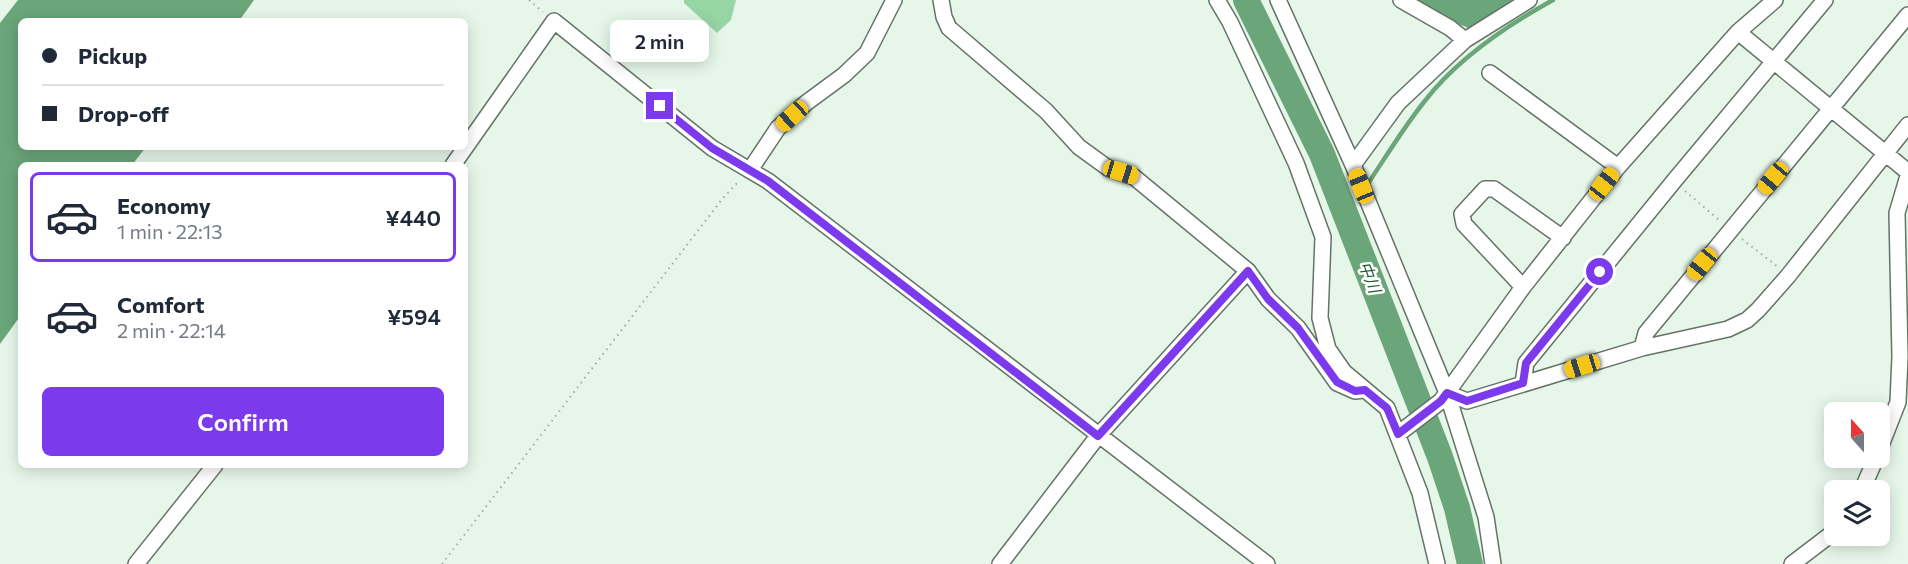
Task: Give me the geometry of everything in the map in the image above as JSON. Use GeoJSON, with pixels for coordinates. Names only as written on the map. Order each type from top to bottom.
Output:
{"type":"FeatureCollection","features":[{"type":"Feature","properties":{"kind":"street"},"geometry":{"type":"LineString","coordinates":[[750,170],[778,128],[806,103],[844,75],[867,53],[894,0]]}},
{"type":"Feature","properties":{"kind":"street"},"geometry":{"type":"LineString","coordinates":[[941,0],[949,28],[1046,111],[1079,147],[1108,168],[1134,177],[1248,271],[1268,299],[1298,328],[1337,382],[1355,391],[1365,390]]}},
{"type":"Feature","properties":{"kind":"street"},"geometry":{"type":"LineString","coordinates":[[1217,0],[1230,22],[1296,163],[1323,237],[1320,318],[1328,349],[1344,372],[1387,408],[1402,430],[1437,564]]}},
{"type":"Feature","properties":{"kind":"street"},"geometry":{"type":"LineString","coordinates":[[1278,0],[1353,165],[1444,397],[1486,517],[1493,564]]}},
{"type":"Feature","properties":{"kind":"street"},"geometry":{"type":"LineString","coordinates":[[1401,0],[1450,27],[1466,40]]}},
{"type":"Feature","properties":{"kind":"street"},"geometry":{"type":"LineString","coordinates":[[1353,165],[1398,103],[1466,40],[1529,0]]}},
{"type":"Feature","properties":{"kind":"street"},"geometry":{"type":"LineString","coordinates":[[1402,430],[1444,397],[1523,287],[1618,167],[1738,32],[1775,0]]}},
{"type":"Feature","properties":{"kind":"street"},"geometry":{"type":"LineString","coordinates":[[1523,383],[1526,363],[1825,0]]}},
{"type":"Feature","properties":{"kind":"street"},"geometry":{"type":"LineString","coordinates":[[1642,348],[1646,333],[1908,15]]}},
{"type":"Feature","properties":{"kind":"street"},"geometry":{"type":"LineString","coordinates":[[468,144],[554,21],[712,148],[768,181],[1267,564]]}},
{"type":"Feature","properties":{"kind":"street"},"geometry":{"type":"LineString","coordinates":[[1738,32],[1908,174],[1897,213],[1904,362],[1898,402],[1890,422]]}},
{"type":"Feature","properties":{"kind":"street"},"geometry":{"type":"LineString","coordinates":[[1490,73],[1618,167]]}},
{"type":"Feature","properties":{"kind":"street"},"geometry":{"type":"LineString","coordinates":[[1444,397],[1467,401],[1642,348],[1728,329],[1747,320],[1788,276],[1908,125]]}},
{"type":"Feature","properties":{"kind":"street"},"geometry":{"type":"LineString","coordinates":[[1523,287],[1464,224],[1462,214],[1485,189],[1494,189],[1563,238]]}},
{"type":"Feature","properties":{"kind":"street"},"geometry":{"type":"LineString","coordinates":[[1000,564],[1098,436],[1248,271]]}},
{"type":"Feature","properties":{"kind":"street"},"geometry":{"type":"LineString","coordinates":[[136,564],[179,507],[212,468]]}},
{"type":"Feature","properties":{"kind":"street"},"geometry":{"type":"LineString","coordinates":[[1792,564],[1824,540]]}},
{"type":"Feature","properties":{"kind":"path"},"geometry":{"type":"LineString","coordinates":[[529,0],[554,21]]}},
{"type":"Feature","properties":{"kind":"path"},"geometry":{"type":"LineString","coordinates":[[442,564],[723,198],[750,170]]}},
{"type":"Feature","properties":{"kind":"shaded area"},"geometry":{"type":"Polygon","coordinates":[[[18,0],[254,0],[241,18],[18,18],[18,150],[144,150],[134,162],[18,162],[18,319],[0,344],[0,23],[18,0]]]}},
{"type":"Feature","properties":{"kind":"shaded area"},"geometry":{"type":"Polygon","coordinates":[[[684,0],[736,0],[731,20],[717,33],[684,3],[684,0]]]}},
{"type":"Feature","properties":{"kind":"shaded area"},"geometry":{"type":"Polygon","coordinates":[[[1413,0],[1518,0],[1471,29],[1446,19],[1413,0]]]}},
{"type":"Feature","properties":{"kind":"waterway","name":"中川"},"geometry":{"type":"LineString","coordinates":[[1246,0],[1322,154],[1440,457],[1457,508],[1470,564]]}},
{"type":"Feature","properties":{"kind":"waterway"},"geometry":{"type":"LineString","coordinates":[[1369,182],[1417,112],[1451,72],[1500,32],[1553,0]]}},
{"type":"Feature","properties":{"kind":"waterway"},"geometry":{"type":"LineString","coordinates":[[1347,216],[1353,206]]}},
{"type":"Feature","properties":{"kind":"route"},"geometry":{"type":"LineString","coordinates":[[660,106],[712,148],[768,181],[1098,436],[1248,271],[1268,299],[1298,328],[1337,382],[1355,391],[1365,390],[1387,408],[1398,434],[1441,401],[1447,393],[1467,401],[1523,383],[1526,363],[1600,272]]}}]}
